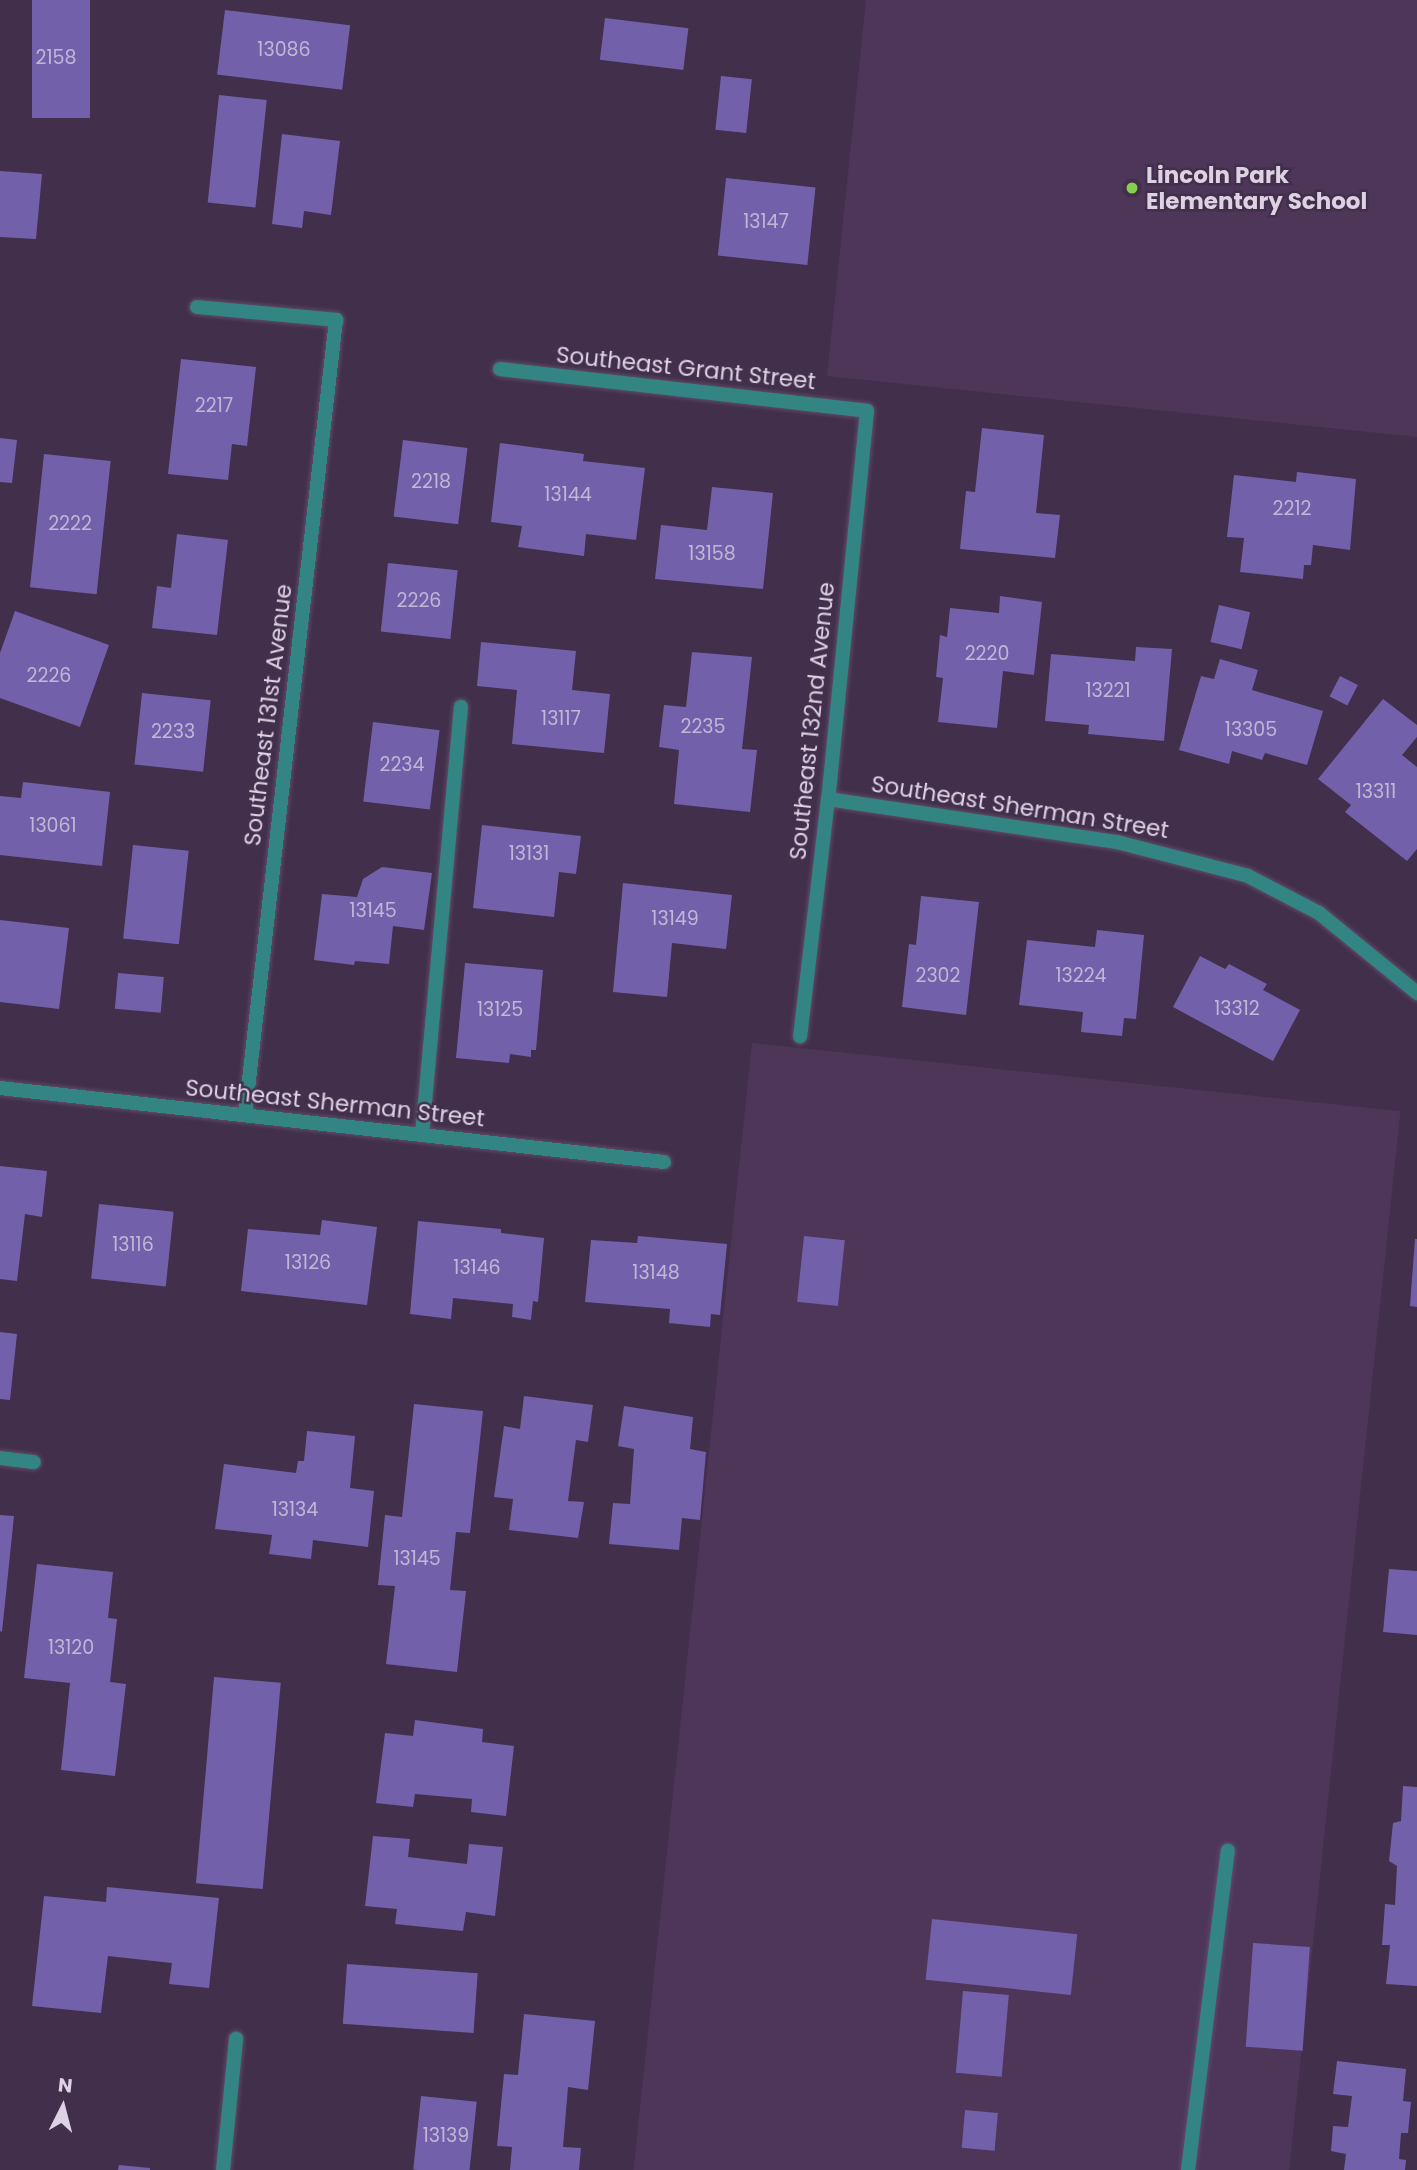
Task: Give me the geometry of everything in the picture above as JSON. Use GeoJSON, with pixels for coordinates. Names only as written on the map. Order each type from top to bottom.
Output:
{"type":"FeatureCollection","features":[{"type":"Feature","properties":{"kind":"street","name":"Southeast 131st Avenue"},"geometry":{"type":"LineString","coordinates":[[197,307],[337,320],[245,1115]]}},
{"type":"Feature","properties":{"kind":"street","name":"Southeast Grant Street"},"geometry":{"type":"LineString","coordinates":[[500,369],[867,411]]}},
{"type":"Feature","properties":{"kind":"street","name":"Southeast 132nd Avenue"},"geometry":{"type":"LineString","coordinates":[[800,1036],[828,799],[867,411]]}},
{"type":"Feature","properties":{"kind":"street"},"geometry":{"type":"LineString","coordinates":[[422,1135],[461,706]]}},
{"type":"Feature","properties":{"kind":"street","name":"Southeast Sherman Street"},"geometry":{"type":"LineString","coordinates":[[828,799],[1117,842],[1248,876],[1319,913],[1417,993]]}},
{"type":"Feature","properties":{"kind":"street","name":"Southeast Sherman Street"},"geometry":{"type":"LineString","coordinates":[[0,1088],[664,1162]]}},
{"type":"Feature","properties":{"kind":"street"},"geometry":{"type":"LineString","coordinates":[[0,1458],[34,1462]]}},
{"type":"Feature","properties":{"kind":"street"},"geometry":{"type":"LineString","coordinates":[[1188,2170],[1228,1850]]}},
{"type":"Feature","properties":{"kind":"street"},"geometry":{"type":"LineString","coordinates":[[223,2170],[236,2039]]}},
{"type":"Feature","properties":{"kind":"shaded area","name":"Lincoln Park Elementary School"},"geometry":{"type":"Polygon","coordinates":[[[866,0],[1417,0],[1417,437],[827,376],[866,0]]]}},
{"type":"Feature","properties":{"kind":"shaded area"},"geometry":{"type":"Polygon","coordinates":[[[752,1043],[1400,1111],[1289,2170],[634,2170],[752,1043]]]}},
{"type":"Feature","properties":{"kind":"building"},"geometry":{"type":"Polygon","coordinates":[[[32,0],[90,0],[90,118],[32,118],[32,0]]]}},
{"type":"Feature","properties":{"kind":"building"},"geometry":{"type":"Polygon","coordinates":[[[225,10],[350,25],[342,90],[217,75],[225,10]]]}},
{"type":"Feature","properties":{"kind":"building"},"geometry":{"type":"Polygon","coordinates":[[[605,18],[688,28],[683,70],[600,60],[605,18]]]}},
{"type":"Feature","properties":{"kind":"building"},"geometry":{"type":"Polygon","coordinates":[[[721,76],[752,79],[746,133],[715,130],[721,76]]]}},
{"type":"Feature","properties":{"kind":"building"},"geometry":{"type":"Polygon","coordinates":[[[219,95],[267,100],[255,207],[208,202],[219,95]]]}},
{"type":"Feature","properties":{"kind":"building"},"geometry":{"type":"Polygon","coordinates":[[[282,134],[340,141],[331,215],[304,211],[302,228],[272,224],[282,134]]]}},
{"type":"Feature","properties":{"kind":"building"},"geometry":{"type":"Polygon","coordinates":[[[0,171],[42,174],[36,239],[0,237],[0,171]]]}},
{"type":"Feature","properties":{"kind":"building"},"geometry":{"type":"Polygon","coordinates":[[[726,178],[816,187],[807,265],[718,256],[726,178]]]}},
{"type":"Feature","properties":{"kind":"building"},"geometry":{"type":"Polygon","coordinates":[[[181,359],[256,367],[247,446],[232,444],[228,480],[168,474],[181,359]]]}},
{"type":"Feature","properties":{"kind":"building"},"geometry":{"type":"Polygon","coordinates":[[[982,428],[1044,435],[1036,513],[1060,515],[1055,558],[960,549],[966,491],[975,492],[982,428]]]}},
{"type":"Feature","properties":{"kind":"building"},"geometry":{"type":"Polygon","coordinates":[[[0,438],[17,440],[12,483],[0,482],[0,438]]]}},
{"type":"Feature","properties":{"kind":"building"},"geometry":{"type":"Polygon","coordinates":[[[403,440],[468,448],[458,524],[394,516],[403,440]]]}},
{"type":"Feature","properties":{"kind":"building"},"geometry":{"type":"Polygon","coordinates":[[[500,443],[584,454],[583,461],[645,468],[636,540],[586,534],[584,556],[518,547],[522,526],[491,522],[500,443]]]}},
{"type":"Feature","properties":{"kind":"building"},"geometry":{"type":"Polygon","coordinates":[[[44,454],[111,461],[97,594],[30,587],[44,454]]]}},
{"type":"Feature","properties":{"kind":"building"},"geometry":{"type":"Polygon","coordinates":[[[1297,472],[1356,479],[1350,550],[1313,545],[1311,565],[1304,565],[1303,579],[1240,572],[1244,538],[1227,537],[1234,475],[1296,482],[1297,472]]]}},
{"type":"Feature","properties":{"kind":"building"},"geometry":{"type":"Polygon","coordinates":[[[712,487],[773,493],[763,589],[655,579],[661,525],[707,530],[712,487]]]}},
{"type":"Feature","properties":{"kind":"building"},"geometry":{"type":"Polygon","coordinates":[[[177,534],[228,540],[217,635],[152,628],[157,586],[171,588],[177,534]]]}},
{"type":"Feature","properties":{"kind":"building"},"geometry":{"type":"Polygon","coordinates":[[[388,563],[458,570],[450,639],[381,632],[388,563]]]}},
{"type":"Feature","properties":{"kind":"building"},"geometry":{"type":"Polygon","coordinates":[[[1000,596],[1042,602],[1034,675],[1003,671],[997,728],[938,722],[943,678],[936,677],[940,635],[947,637],[950,608],[999,613],[1000,596]]]}},
{"type":"Feature","properties":{"kind":"building"},"geometry":{"type":"Polygon","coordinates":[[[1219,605],[1250,612],[1242,649],[1210,642],[1219,605]]]}},
{"type":"Feature","properties":{"kind":"building"},"geometry":{"type":"Polygon","coordinates":[[[15,611],[109,645],[80,727],[0,698],[0,653],[15,611]]]}},
{"type":"Feature","properties":{"kind":"building"},"geometry":{"type":"Polygon","coordinates":[[[481,642],[576,651],[572,690],[610,694],[604,753],[512,744],[517,690],[477,686],[481,642]]]}},
{"type":"Feature","properties":{"kind":"building"},"geometry":{"type":"Polygon","coordinates":[[[1136,647],[1172,649],[1164,741],[1088,734],[1089,725],[1045,721],[1051,654],[1135,661],[1136,647]]]}},
{"type":"Feature","properties":{"kind":"building"},"geometry":{"type":"Polygon","coordinates":[[[692,652],[752,657],[742,749],[757,750],[750,812],[674,804],[679,750],[659,747],[664,705],[686,707],[692,652]]]}},
{"type":"Feature","properties":{"kind":"building"},"geometry":{"type":"Polygon","coordinates":[[[1220,659],[1258,670],[1252,690],[1323,711],[1307,765],[1265,753],[1262,760],[1232,751],[1229,764],[1179,750],[1201,676],[1214,679],[1220,659]]]}},
{"type":"Feature","properties":{"kind":"building"},"geometry":{"type":"Polygon","coordinates":[[[1340,676],[1358,685],[1347,706],[1330,696],[1340,676]]]}},
{"type":"Feature","properties":{"kind":"building"},"geometry":{"type":"Polygon","coordinates":[[[142,693],[211,700],[203,772],[134,765],[142,693]]]}},
{"type":"Feature","properties":{"kind":"building"},"geometry":{"type":"Polygon","coordinates":[[[1383,699],[1417,725],[1417,737],[1402,755],[1417,767],[1417,849],[1407,861],[1345,812],[1351,805],[1318,779],[1383,699]]]}},
{"type":"Feature","properties":{"kind":"building"},"geometry":{"type":"Polygon","coordinates":[[[373,722],[440,730],[430,810],[363,801],[373,722]]]}},
{"type":"Feature","properties":{"kind":"building"},"geometry":{"type":"Polygon","coordinates":[[[23,782],[110,792],[102,866],[0,855],[0,796],[21,798],[23,782]]]}},
{"type":"Feature","properties":{"kind":"building"},"geometry":{"type":"Polygon","coordinates":[[[482,825],[581,836],[576,874],[559,872],[554,917],[473,908],[482,825]]]}},
{"type":"Feature","properties":{"kind":"building"},"geometry":{"type":"Polygon","coordinates":[[[133,845],[189,851],[179,944],[123,938],[133,845]]]}},
{"type":"Feature","properties":{"kind":"building"},"geometry":{"type":"Polygon","coordinates":[[[382,867],[432,873],[424,930],[393,926],[389,964],[355,961],[354,965],[314,960],[322,894],[357,897],[363,879],[382,867]]]}},
{"type":"Feature","properties":{"kind":"building"},"geometry":{"type":"Polygon","coordinates":[[[623,883],[732,895],[726,949],[672,943],[667,997],[613,992],[623,883]]]}},
{"type":"Feature","properties":{"kind":"building"},"geometry":{"type":"Polygon","coordinates":[[[921,896],[979,902],[966,1015],[902,1007],[909,944],[916,945],[921,896]]]}},
{"type":"Feature","properties":{"kind":"building"},"geometry":{"type":"Polygon","coordinates":[[[0,920],[69,928],[59,1009],[0,1002],[0,920]]]}},
{"type":"Feature","properties":{"kind":"building"},"geometry":{"type":"Polygon","coordinates":[[[1097,930],[1144,935],[1136,1019],[1124,1018],[1122,1036],[1081,1032],[1083,1012],[1019,1005],[1027,940],[1095,947],[1097,930]]]}},
{"type":"Feature","properties":{"kind":"building"},"geometry":{"type":"Polygon","coordinates":[[[1200,956],[1225,969],[1229,964],[1267,984],[1263,990],[1300,1010],[1273,1061],[1173,1007],[1200,956]]]}},
{"type":"Feature","properties":{"kind":"building"},"geometry":{"type":"Polygon","coordinates":[[[465,963],[543,970],[536,1050],[531,1050],[531,1057],[510,1054],[509,1063],[456,1058],[465,963]]]}},
{"type":"Feature","properties":{"kind":"building"},"geometry":{"type":"Polygon","coordinates":[[[118,973],[164,977],[161,1013],[115,1009],[118,973]]]}},
{"type":"Feature","properties":{"kind":"building"},"geometry":{"type":"Polygon","coordinates":[[[0,1166],[47,1171],[42,1217],[25,1214],[17,1281],[0,1279],[0,1166]]]}},
{"type":"Feature","properties":{"kind":"building"},"geometry":{"type":"Polygon","coordinates":[[[99,1204],[174,1212],[166,1286],[91,1279],[99,1204]]]}},
{"type":"Feature","properties":{"kind":"building"},"geometry":{"type":"Polygon","coordinates":[[[322,1220],[377,1227],[367,1305],[241,1291],[248,1229],[320,1235],[322,1220]]]}},
{"type":"Feature","properties":{"kind":"building"},"geometry":{"type":"Polygon","coordinates":[[[418,1221],[501,1229],[501,1233],[544,1238],[538,1302],[533,1301],[531,1320],[512,1317],[513,1304],[453,1298],[451,1319],[410,1314],[418,1221]]]}},
{"type":"Feature","properties":{"kind":"building"},"geometry":{"type":"Polygon","coordinates":[[[638,1236],[727,1244],[720,1315],[711,1314],[710,1327],[669,1323],[670,1309],[585,1302],[591,1240],[637,1243],[638,1236]]]}},
{"type":"Feature","properties":{"kind":"building"},"geometry":{"type":"Polygon","coordinates":[[[804,1236],[845,1240],[838,1306],[797,1302],[804,1236]]]}},
{"type":"Feature","properties":{"kind":"building"},"geometry":{"type":"Polygon","coordinates":[[[1417,1239],[1417,1307],[1410,1306],[1417,1239]]]}},
{"type":"Feature","properties":{"kind":"building"},"geometry":{"type":"Polygon","coordinates":[[[0,1332],[17,1334],[10,1400],[0,1399],[0,1332]]]}},
{"type":"Feature","properties":{"kind":"building"},"geometry":{"type":"Polygon","coordinates":[[[524,1396],[593,1405],[588,1442],[576,1440],[568,1501],[584,1502],[578,1538],[509,1530],[513,1499],[494,1497],[504,1426],[520,1429],[524,1396]]]}},
{"type":"Feature","properties":{"kind":"building"},"geometry":{"type":"Polygon","coordinates":[[[414,1404],[483,1411],[470,1533],[456,1532],[450,1590],[466,1591],[457,1672],[386,1664],[395,1586],[378,1585],[385,1515],[402,1517],[414,1404]]]}},
{"type":"Feature","properties":{"kind":"building"},"geometry":{"type":"Polygon","coordinates":[[[624,1406],[693,1417],[690,1449],[706,1452],[700,1520],[682,1518],[679,1550],[609,1544],[613,1503],[630,1504],[634,1449],[618,1446],[624,1406]]]}},
{"type":"Feature","properties":{"kind":"building"},"geometry":{"type":"Polygon","coordinates":[[[307,1431],[355,1436],[350,1488],[374,1491],[368,1547],[313,1540],[311,1559],[269,1554],[272,1535],[215,1529],[224,1464],[296,1473],[298,1461],[304,1461],[307,1431]]]}},
{"type":"Feature","properties":{"kind":"building"},"geometry":{"type":"Polygon","coordinates":[[[0,1515],[14,1516],[2,1632],[0,1631],[0,1515]]]}},
{"type":"Feature","properties":{"kind":"building"},"geometry":{"type":"Polygon","coordinates":[[[37,1564],[113,1572],[108,1618],[117,1619],[110,1682],[126,1684],[115,1776],[61,1770],[70,1683],[24,1678],[37,1564]]]}},
{"type":"Feature","properties":{"kind":"building"},"geometry":{"type":"Polygon","coordinates":[[[1389,1569],[1417,1571],[1417,1635],[1383,1632],[1389,1569]]]}},
{"type":"Feature","properties":{"kind":"building"},"geometry":{"type":"Polygon","coordinates":[[[214,1677],[281,1683],[263,1889],[196,1883],[214,1677]]]}},
{"type":"Feature","properties":{"kind":"building"},"geometry":{"type":"Polygon","coordinates":[[[415,1720],[483,1729],[482,1742],[514,1746],[506,1816],[471,1812],[472,1799],[415,1794],[413,1807],[376,1803],[385,1733],[413,1736],[415,1720]]]}},
{"type":"Feature","properties":{"kind":"building"},"geometry":{"type":"Polygon","coordinates":[[[1403,1786],[1417,1787],[1417,1986],[1386,1984],[1390,1945],[1382,1945],[1385,1904],[1395,1905],[1397,1866],[1389,1861],[1393,1823],[1401,1821],[1403,1786]]]}},
{"type":"Feature","properties":{"kind":"building"},"geometry":{"type":"Polygon","coordinates":[[[373,1836],[410,1839],[408,1857],[467,1864],[469,1844],[503,1847],[495,1916],[466,1912],[463,1931],[395,1924],[397,1909],[365,1906],[373,1836]]]}},
{"type":"Feature","properties":{"kind":"building"},"geometry":{"type":"Polygon","coordinates":[[[107,1887],[219,1898],[209,1988],[169,1984],[172,1963],[108,1956],[101,2013],[32,2006],[44,1896],[106,1902],[107,1887]]]}},
{"type":"Feature","properties":{"kind":"building"},"geometry":{"type":"Polygon","coordinates":[[[932,1919],[1077,1934],[1071,1995],[926,1980],[932,1919]]]}},
{"type":"Feature","properties":{"kind":"building"},"geometry":{"type":"Polygon","coordinates":[[[1253,1943],[1310,1947],[1303,2051],[1246,2047],[1253,1943]]]}},
{"type":"Feature","properties":{"kind":"building"},"geometry":{"type":"Polygon","coordinates":[[[347,1964],[478,1973],[473,2033],[343,2024],[347,1964]]]}},
{"type":"Feature","properties":{"kind":"building"},"geometry":{"type":"Polygon","coordinates":[[[963,1991],[1009,1995],[1002,2077],[956,2073],[963,1991]]]}},
{"type":"Feature","properties":{"kind":"building"},"geometry":{"type":"Polygon","coordinates":[[[524,2014],[595,2021],[588,2090],[568,2087],[563,2147],[581,2148],[579,2170],[510,2170],[512,2147],[497,2146],[504,2074],[518,2075],[524,2014]]]}},
{"type":"Feature","properties":{"kind":"building"},"geometry":{"type":"Polygon","coordinates":[[[1337,2061],[1406,2069],[1403,2101],[1411,2102],[1408,2133],[1401,2133],[1399,2159],[1406,2160],[1405,2170],[1344,2170],[1346,2154],[1331,2151],[1333,2126],[1348,2127],[1352,2096],[1333,2094],[1337,2061]]]}},
{"type":"Feature","properties":{"kind":"building"},"geometry":{"type":"Polygon","coordinates":[[[421,2096],[477,2102],[470,2170],[413,2170],[421,2096]]]}},
{"type":"Feature","properties":{"kind":"building"},"geometry":{"type":"Polygon","coordinates":[[[965,2110],[998,2113],[995,2151],[962,2148],[965,2110]]]}},
{"type":"Feature","properties":{"kind":"building"},"geometry":{"type":"Polygon","coordinates":[[[119,2165],[150,2168],[150,2170],[118,2170],[119,2165]]]}},
{"type":"Feature","properties":{"kind":"place","name":"Lincoln Park Elementary School"},"geometry":{"type":"Point","coordinates":[1132,188]}}]}
